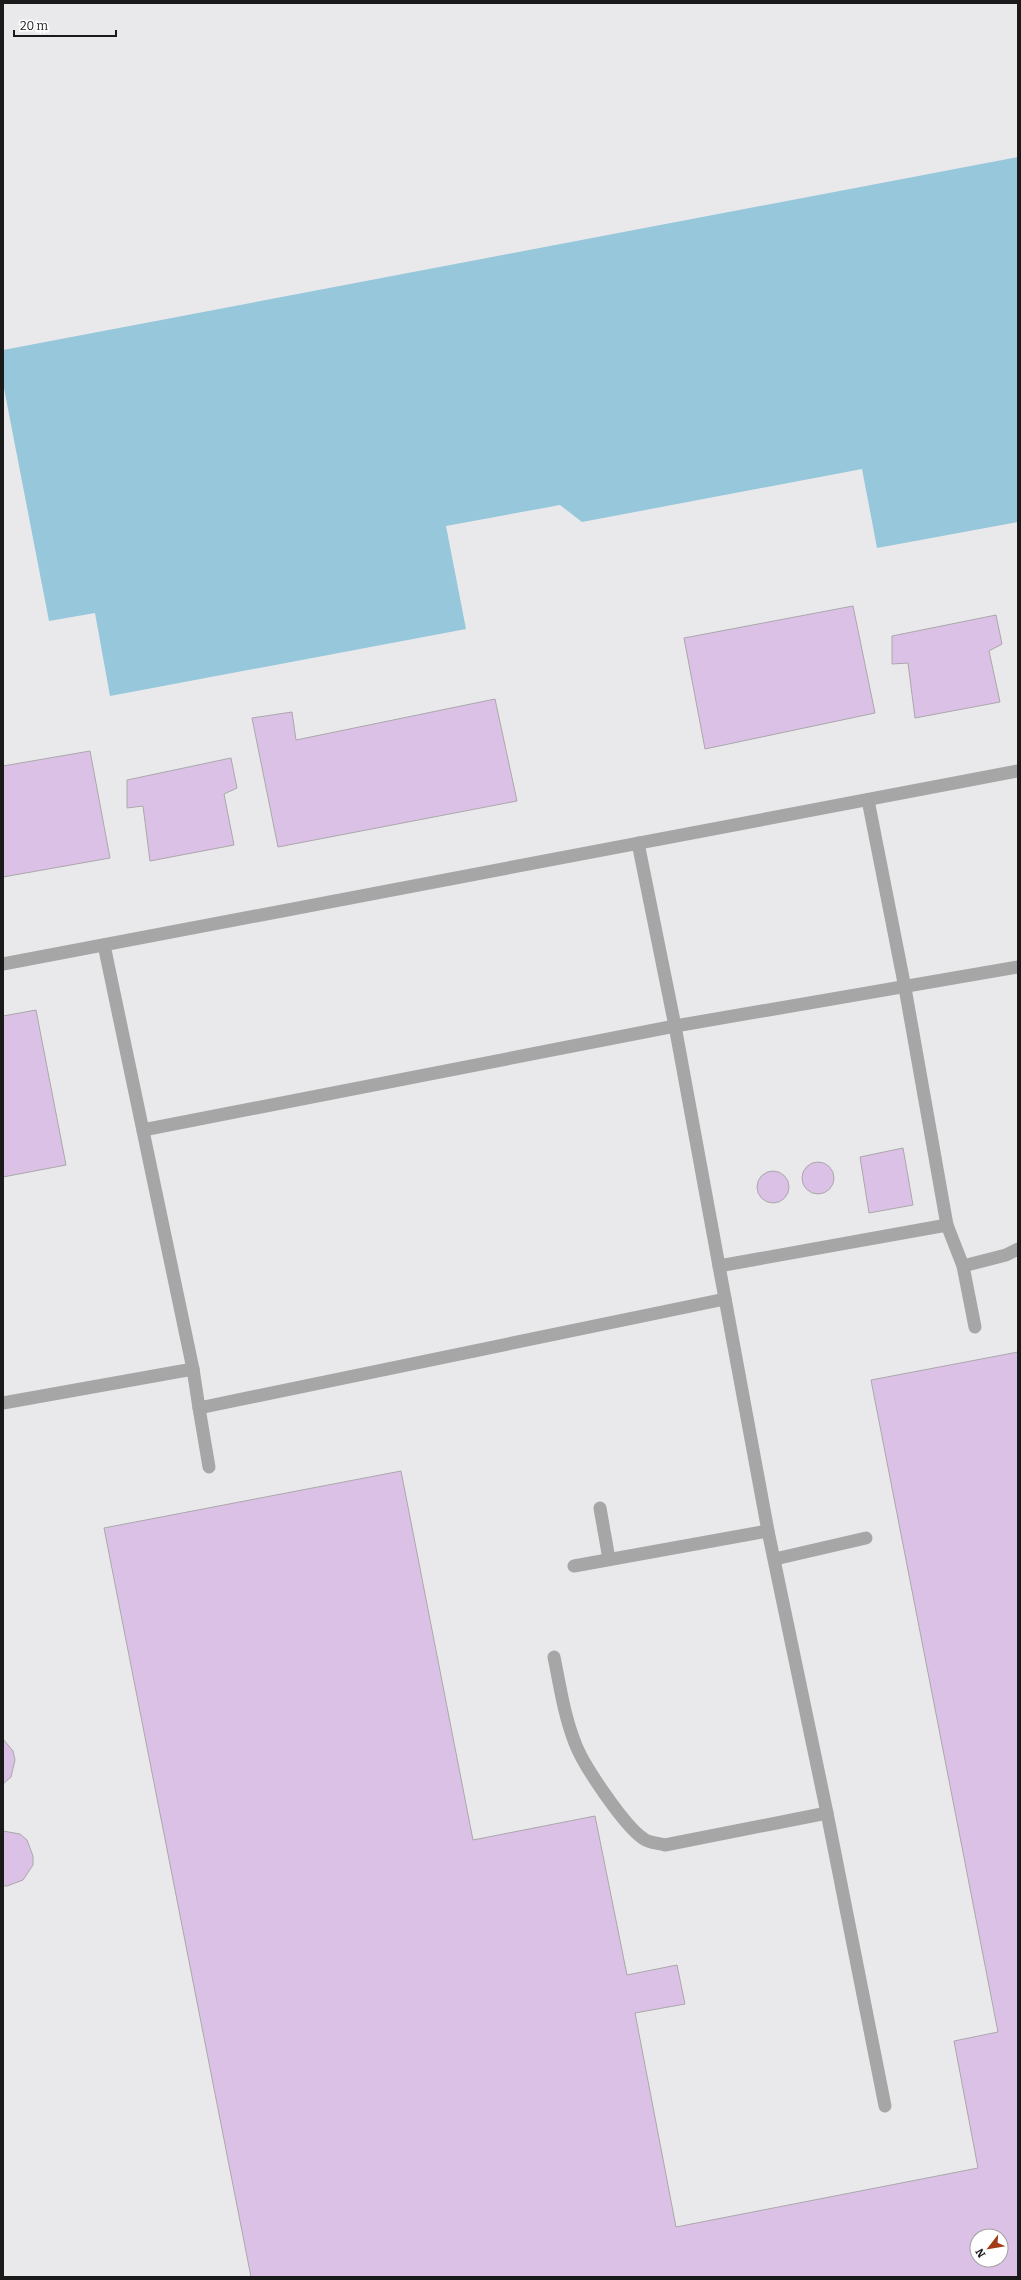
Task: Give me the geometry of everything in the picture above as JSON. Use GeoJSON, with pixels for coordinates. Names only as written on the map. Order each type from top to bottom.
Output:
{"type":"FeatureCollection","features":[{"type":"Feature","properties":{"kind":"lane"},"geometry":{"type":"LineString","coordinates":[[3,964],[1018,771]]}},
{"type":"Feature","properties":{"kind":"lane"},"geometry":{"type":"LineString","coordinates":[[868,800],[905,988],[948,1225],[963,1266],[975,1327]]}},
{"type":"Feature","properties":{"kind":"lane"},"geometry":{"type":"LineString","coordinates":[[638,843],[675,1026],[768,1531],[827,1813],[885,2106]]}},
{"type":"Feature","properties":{"kind":"lane"},"geometry":{"type":"LineString","coordinates":[[104,945],[192,1369],[209,1467]]}},
{"type":"Feature","properties":{"kind":"lane"},"geometry":{"type":"LineString","coordinates":[[143,1130],[675,1026],[905,988],[1018,967]]}},
{"type":"Feature","properties":{"kind":"lane"},"geometry":{"type":"LineString","coordinates":[[719,1266],[948,1225]]}},
{"type":"Feature","properties":{"kind":"lane"},"geometry":{"type":"LineString","coordinates":[[963,1266],[1006,1255],[1018,1249]]}},
{"type":"Feature","properties":{"kind":"lane"},"geometry":{"type":"LineString","coordinates":[[199,1408],[725,1299]]}},
{"type":"Feature","properties":{"kind":"lane"},"geometry":{"type":"LineString","coordinates":[[3,1403],[192,1369]]}},
{"type":"Feature","properties":{"kind":"lane"},"geometry":{"type":"LineString","coordinates":[[600,1508],[609,1559]]}},
{"type":"Feature","properties":{"kind":"lane"},"geometry":{"type":"LineString","coordinates":[[574,1566],[768,1531]]}},
{"type":"Feature","properties":{"kind":"lane"},"geometry":{"type":"LineString","coordinates":[[775,1560],[866,1538]]}},
{"type":"Feature","properties":{"kind":"lane"},"geometry":{"type":"LineString","coordinates":[[554,1657],[565,1712],[575,1744],[596,1780],[631,1829],[645,1840],[665,1845],[827,1813]]}},
{"type":"Feature","properties":{"kind":"water"},"geometry":{"type":"Polygon","coordinates":[[[1018,157],[1018,522],[877,548],[862,469],[582,522],[560,505],[446,526],[466,629],[110,696],[95,613],[49,621],[3,383],[3,350],[1018,157]]]}},
{"type":"Feature","properties":{"kind":"building"},"geometry":{"type":"Polygon","coordinates":[[[853,606],[875,713],[705,749],[684,638],[853,606]]]}},
{"type":"Feature","properties":{"kind":"building"},"geometry":{"type":"Polygon","coordinates":[[[996,615],[1002,644],[989,651],[1000,702],[915,718],[908,663],[892,664],[892,636],[996,615]]]}},
{"type":"Feature","properties":{"kind":"building"},"geometry":{"type":"Polygon","coordinates":[[[495,699],[517,801],[278,847],[252,718],[292,712],[296,740],[495,699]]]}},
{"type":"Feature","properties":{"kind":"building"},"geometry":{"type":"Polygon","coordinates":[[[90,751],[110,858],[3,877],[3,766],[90,751]]]}},
{"type":"Feature","properties":{"kind":"building"},"geometry":{"type":"Polygon","coordinates":[[[231,758],[237,788],[224,794],[234,845],[150,861],[143,806],[127,808],[127,780],[231,758]]]}},
{"type":"Feature","properties":{"kind":"building"},"geometry":{"type":"Polygon","coordinates":[[[36,1010],[66,1165],[3,1177],[3,1016],[36,1010]]]}},
{"type":"Feature","properties":{"kind":"building"},"geometry":{"type":"Polygon","coordinates":[[[903,1148],[913,1205],[869,1213],[860,1157],[903,1148]]]}},
{"type":"Feature","properties":{"kind":"building"},"geometry":{"type":"Polygon","coordinates":[[[815,1162],[821,1162],[831,1169],[834,1178],[833,1184],[827,1191],[821,1194],[815,1194],[805,1187],[802,1181],[802,1175],[809,1165],[815,1162]]]}},
{"type":"Feature","properties":{"kind":"building"},"geometry":{"type":"Polygon","coordinates":[[[770,1171],[776,1171],[786,1178],[789,1187],[788,1193],[782,1200],[776,1203],[770,1203],[760,1196],[757,1190],[757,1184],[764,1174],[770,1171]]]}},
{"type":"Feature","properties":{"kind":"building"},"geometry":{"type":"Polygon","coordinates":[[[1018,1352],[1018,2277],[251,2277],[104,1528],[401,1471],[473,1840],[595,1816],[627,1975],[677,1965],[685,2004],[635,2013],[676,2227],[978,2168],[954,2041],[998,2032],[871,1380],[1018,1352]]]}},
{"type":"Feature","properties":{"kind":"building"},"geometry":{"type":"Polygon","coordinates":[[[3,1739],[13,1751],[15,1760],[11,1777],[3,1784],[3,1739]]]}},
{"type":"Feature","properties":{"kind":"building"},"geometry":{"type":"Polygon","coordinates":[[[3,1831],[20,1834],[27,1840],[33,1856],[33,1865],[23,1880],[7,1886],[3,1886],[3,1831]]]}}]}
